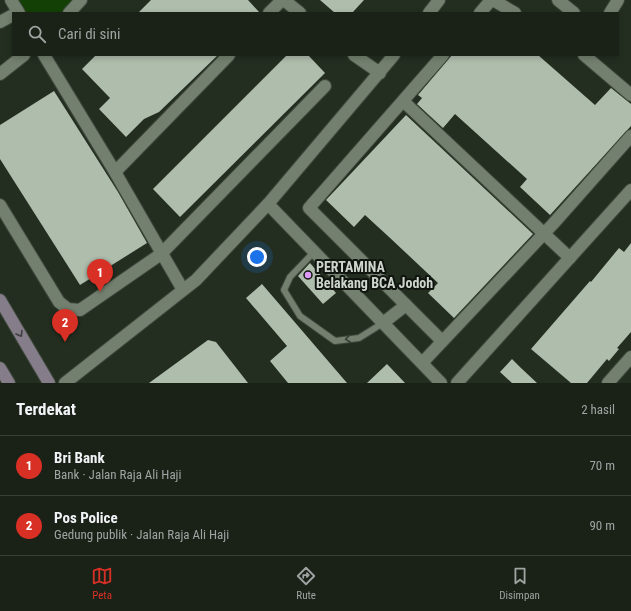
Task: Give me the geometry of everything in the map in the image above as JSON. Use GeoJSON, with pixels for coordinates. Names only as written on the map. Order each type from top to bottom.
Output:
{"type":"FeatureCollection","features":[{"type":"Feature","properties":{"kind":"main road"},"geometry":{"type":"LineString","coordinates":[[0,300],[49,383]]}},
{"type":"Feature","properties":{"kind":"main road"},"geometry":{"type":"LineString","coordinates":[[0,368],[9,383]]}},
{"type":"Feature","properties":{"kind":"street"},"geometry":{"type":"LineString","coordinates":[[10,0],[16,12]]}},
{"type":"Feature","properties":{"kind":"street"},"geometry":{"type":"LineString","coordinates":[[70,12],[81,0]]}},
{"type":"Feature","properties":{"kind":"street"},"geometry":{"type":"LineString","coordinates":[[270,12],[283,0],[299,12]]}},
{"type":"Feature","properties":{"kind":"street"},"geometry":{"type":"LineString","coordinates":[[429,12],[439,0]]}},
{"type":"Feature","properties":{"kind":"street"},"geometry":{"type":"LineString","coordinates":[[481,12],[492,0],[513,12]]}},
{"type":"Feature","properties":{"kind":"street"},"geometry":{"type":"LineString","coordinates":[[558,0],[573,12]]}},
{"type":"Feature","properties":{"kind":"street"},"geometry":{"type":"LineString","coordinates":[[611,12],[618,0]]}},
{"type":"Feature","properties":{"kind":"street"},"geometry":{"type":"LineString","coordinates":[[0,22],[12,15]]}},
{"type":"Feature","properties":{"kind":"street"},"geometry":{"type":"LineString","coordinates":[[0,74],[23,56]]}},
{"type":"Feature","properties":{"kind":"street"},"geometry":{"type":"LineString","coordinates":[[45,56],[115,172],[183,290]]}},
{"type":"Feature","properties":{"kind":"street"},"geometry":{"type":"LineString","coordinates":[[115,172],[228,56]]}},
{"type":"Feature","properties":{"kind":"street"},"geometry":{"type":"LineString","coordinates":[[355,56],[380,73]]}},
{"type":"Feature","properties":{"kind":"street"},"geometry":{"type":"LineString","coordinates":[[65,383],[196,280],[268,204],[393,56]]}},
{"type":"Feature","properties":{"kind":"street"},"geometry":{"type":"LineString","coordinates":[[442,56],[309,208],[442,342]]}},
{"type":"Feature","properties":{"kind":"street"},"geometry":{"type":"LineString","coordinates":[[585,56],[631,95]]}},
{"type":"Feature","properties":{"kind":"street"},"geometry":{"type":"LineString","coordinates":[[0,205],[59,302],[65,307],[73,310],[80,310],[161,254],[326,86]]}},
{"type":"Feature","properties":{"kind":"street"},"geometry":{"type":"LineString","coordinates":[[402,101],[570,258]]}},
{"type":"Feature","properties":{"kind":"street"},"geometry":{"type":"LineString","coordinates":[[422,363],[544,234],[631,136]]}},
{"type":"Feature","properties":{"kind":"street"},"geometry":{"type":"LineString","coordinates":[[457,383],[631,190]]}},
{"type":"Feature","properties":{"kind":"street"},"geometry":{"type":"LineString","coordinates":[[268,204],[441,383]]}},
{"type":"Feature","properties":{"kind":"street"},"geometry":{"type":"LineString","coordinates":[[383,323],[406,305]]}},
{"type":"Feature","properties":{"kind":"street"},"geometry":{"type":"LineString","coordinates":[[608,383],[631,357]]}},
{"type":"Feature","properties":{"kind":"lane"},"geometry":{"type":"LineString","coordinates":[[314,252],[290,277],[284,290],[300,316],[335,341],[359,338],[383,323]]}},
{"type":"Feature","properties":{"kind":"green space"},"geometry":{"type":"Polygon","coordinates":[[[13,0],[76,0],[65,12],[20,12],[13,0]]]}},
{"type":"Feature","properties":{"kind":"building"},"geometry":{"type":"Polygon","coordinates":[[[151,0],[248,0],[259,12],[139,12],[151,0]]]}},
{"type":"Feature","properties":{"kind":"building"},"geometry":{"type":"Polygon","coordinates":[[[320,0],[364,0],[353,12],[334,12],[320,0]]]}},
{"type":"Feature","properties":{"kind":"building"},"geometry":{"type":"Polygon","coordinates":[[[95,56],[217,56],[159,112],[144,119],[126,137],[99,109],[110,98],[82,69],[95,56]]]}},
{"type":"Feature","properties":{"kind":"building"},"geometry":{"type":"Polygon","coordinates":[[[286,56],[309,56],[325,73],[180,217],[153,189],[286,56]]]}},
{"type":"Feature","properties":{"kind":"building"},"geometry":{"type":"Polygon","coordinates":[[[451,56],[539,56],[595,105],[611,88],[631,104],[631,126],[550,215],[520,187],[527,179],[455,114],[443,128],[417,104],[422,98],[418,95],[451,56]]]}},
{"type":"Feature","properties":{"kind":"building"},"geometry":{"type":"Polygon","coordinates":[[[54,91],[118,192],[147,243],[80,285],[0,159],[0,125],[54,91]]]}},
{"type":"Feature","properties":{"kind":"building"},"geometry":{"type":"Polygon","coordinates":[[[406,115],[533,234],[454,318],[428,293],[438,283],[389,237],[365,215],[354,227],[326,200],[406,115]]]}},
{"type":"Feature","properties":{"kind":"building"},"geometry":{"type":"Polygon","coordinates":[[[631,243],[631,332],[617,348],[619,349],[609,361],[607,359],[587,383],[571,383],[531,349],[590,281],[591,282],[619,248],[624,252],[631,243]]]}},
{"type":"Feature","properties":{"kind":"building"},"geometry":{"type":"Polygon","coordinates":[[[310,263],[336,293],[323,304],[298,276],[310,263]]]}},
{"type":"Feature","properties":{"kind":"building"},"geometry":{"type":"Polygon","coordinates":[[[262,284],[347,383],[288,383],[270,361],[287,346],[246,298],[262,284]]]}},
{"type":"Feature","properties":{"kind":"building"},"geometry":{"type":"Polygon","coordinates":[[[208,340],[216,342],[248,383],[149,383],[208,340]]]}},
{"type":"Feature","properties":{"kind":"building"},"geometry":{"type":"Polygon","coordinates":[[[512,359],[537,383],[512,383],[500,372],[512,359]]]}},
{"type":"Feature","properties":{"kind":"building"},"geometry":{"type":"Polygon","coordinates":[[[387,364],[405,383],[367,383],[387,364]]]}},
{"type":"Feature","properties":{"kind":"place","name":"PERTAMINA Belakang BCA Jodoh"},"geometry":{"type":"Point","coordinates":[308,275]}},
{"type":"Feature","properties":{"kind":"place","name":"Bri Bank"},"geometry":{"type":"Point","coordinates":[100,292]}},
{"type":"Feature","properties":{"kind":"place","name":"Pos Police"},"geometry":{"type":"Point","coordinates":[65,342]}}]}
